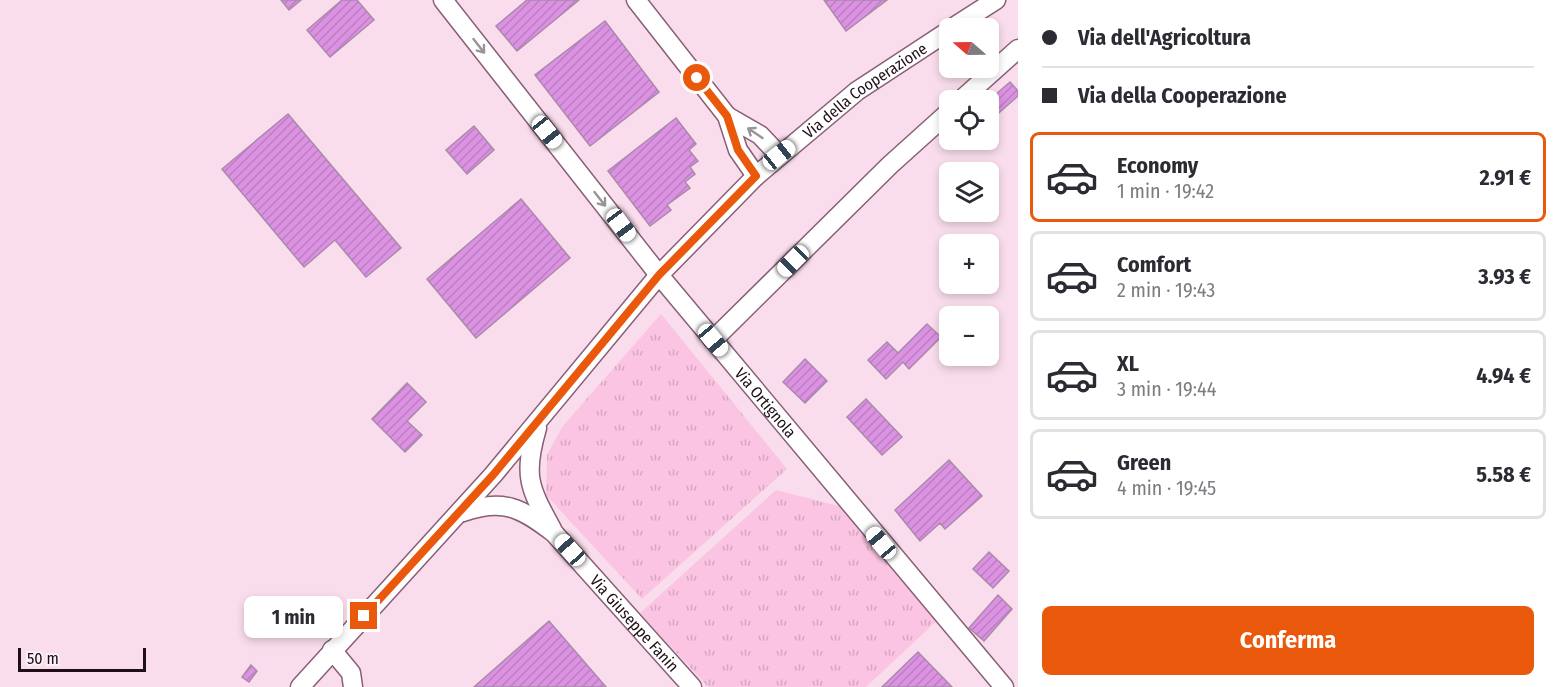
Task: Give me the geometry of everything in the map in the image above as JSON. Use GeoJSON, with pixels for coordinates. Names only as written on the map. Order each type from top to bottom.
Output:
{"type":"FeatureCollection","features":[{"type":"Feature","properties":{"kind":"street","name":"Via Ortignola"},"geometry":{"type":"LineString","coordinates":[[442,0],[659,275],[1004,687]]}},
{"type":"Feature","properties":{"kind":"street"},"geometry":{"type":"LineString","coordinates":[[636,0],[727,116],[738,150],[756,176]]}},
{"type":"Feature","properties":{"kind":"street","name":"Via della Cooperazione"},"geometry":{"type":"LineString","coordinates":[[968,18],[996,0]]}},
{"type":"Feature","properties":{"kind":"street","name":"Via della Cooperazione"},"geometry":{"type":"LineString","coordinates":[[300,687],[460,513],[538,423],[659,275],[756,176],[857,91],[939,37]]}},
{"type":"Feature","properties":{"kind":"street"},"geometry":{"type":"LineString","coordinates":[[972,90],[1018,49]]}},
{"type":"Feature","properties":{"kind":"street"},"geometry":{"type":"LineString","coordinates":[[727,116],[760,135],[779,155]]}},
{"type":"Feature","properties":{"kind":"street"},"geometry":{"type":"LineString","coordinates":[[713,340],[890,165],[939,121]]}},
{"type":"Feature","properties":{"kind":"street","name":"Via Giuseppe Fanin"},"geometry":{"type":"LineString","coordinates":[[530,488],[528,457],[538,423]]}},
{"type":"Feature","properties":{"kind":"street"},"geometry":{"type":"LineString","coordinates":[[496,471],[504,502],[511,507]]}},
{"type":"Feature","properties":{"kind":"street","name":"Via Giuseppe Fanin"},"geometry":{"type":"LineString","coordinates":[[496,471],[523,479],[554,533]]}},
{"type":"Feature","properties":{"kind":"street","name":"Via Giuseppe Fanin"},"geometry":{"type":"LineString","coordinates":[[460,513],[486,504],[511,507],[535,518],[554,533],[692,687]]}},
{"type":"Feature","properties":{"kind":"street"},"geometry":{"type":"LineString","coordinates":[[332,650],[351,673],[353,687]]}},
{"type":"Feature","properties":{"kind":"green space"},"geometry":{"type":"Polygon","coordinates":[[[661,314],[787,469],[642,599],[546,495],[547,455],[562,427],[661,314]]]}},
{"type":"Feature","properties":{"kind":"green space"},"geometry":{"type":"Polygon","coordinates":[[[776,490],[850,509],[942,616],[866,687],[708,687],[640,613],[776,490]]]}},
{"type":"Feature","properties":{"kind":"building"},"geometry":{"type":"Polygon","coordinates":[[[281,0],[301,0],[289,10],[281,0]]]}},
{"type":"Feature","properties":{"kind":"building"},"geometry":{"type":"Polygon","coordinates":[[[342,0],[357,0],[374,20],[330,57],[307,30],[342,0]]]}},
{"type":"Feature","properties":{"kind":"building"},"geometry":{"type":"Polygon","coordinates":[[[527,0],[579,0],[517,51],[496,26],[527,0]]]}},
{"type":"Feature","properties":{"kind":"building"},"geometry":{"type":"Polygon","coordinates":[[[824,0],[887,0],[846,31],[824,0]]]}},
{"type":"Feature","properties":{"kind":"building"},"geometry":{"type":"Polygon","coordinates":[[[605,21],[659,92],[590,146],[535,75],[605,21]]]}},
{"type":"Feature","properties":{"kind":"building"},"geometry":{"type":"Polygon","coordinates":[[[1010,82],[1018,91],[1018,96],[999,113],[999,92],[1010,82]]]}},
{"type":"Feature","properties":{"kind":"building"},"geometry":{"type":"Polygon","coordinates":[[[288,114],[401,248],[366,277],[335,240],[304,267],[222,169],[288,114]]]}},
{"type":"Feature","properties":{"kind":"building"},"geometry":{"type":"Polygon","coordinates":[[[676,118],[696,144],[689,150],[698,161],[690,167],[695,174],[685,182],[690,188],[667,205],[671,210],[650,226],[608,171],[676,118]]]}},
{"type":"Feature","properties":{"kind":"building"},"geometry":{"type":"Polygon","coordinates":[[[474,126],[494,150],[467,174],[446,150],[474,126]]]}},
{"type":"Feature","properties":{"kind":"building"},"geometry":{"type":"Polygon","coordinates":[[[521,199],[570,258],[476,338],[427,279],[521,199]]]}},
{"type":"Feature","properties":{"kind":"building"},"geometry":{"type":"Polygon","coordinates":[[[927,324],[939,335],[939,339],[909,369],[903,362],[886,379],[868,360],[887,342],[898,353],[927,324]]]}},
{"type":"Feature","properties":{"kind":"building"},"geometry":{"type":"Polygon","coordinates":[[[805,359],[827,381],[805,403],[783,382],[805,359]]]}},
{"type":"Feature","properties":{"kind":"building"},"geometry":{"type":"Polygon","coordinates":[[[407,383],[426,402],[407,421],[422,435],[405,452],[372,419],[407,383]]]}},
{"type":"Feature","properties":{"kind":"building"},"geometry":{"type":"Polygon","coordinates":[[[866,399],[902,437],[882,455],[847,417],[866,399]]]}},
{"type":"Feature","properties":{"kind":"building"},"geometry":{"type":"Polygon","coordinates":[[[949,460],[982,496],[945,529],[940,523],[920,541],[895,510],[949,460]]]}},
{"type":"Feature","properties":{"kind":"building"},"geometry":{"type":"Polygon","coordinates":[[[989,552],[1009,571],[993,588],[973,569],[989,552]]]}},
{"type":"Feature","properties":{"kind":"building"},"geometry":{"type":"Polygon","coordinates":[[[998,595],[1012,609],[984,641],[969,628],[998,595]]]}},
{"type":"Feature","properties":{"kind":"building"},"geometry":{"type":"Polygon","coordinates":[[[549,621],[606,687],[474,687],[549,621]]]}},
{"type":"Feature","properties":{"kind":"building"},"geometry":{"type":"Polygon","coordinates":[[[918,652],[952,687],[882,687],[918,652]]]}},
{"type":"Feature","properties":{"kind":"building"},"geometry":{"type":"Polygon","coordinates":[[[251,665],[257,671],[249,682],[242,677],[251,665]]]}},
{"type":"Feature","properties":{"kind":"route"},"geometry":{"type":"LineString","coordinates":[[364,616],[460,513],[538,423],[659,275],[756,176],[738,150],[727,116],[697,78]]}}]}
